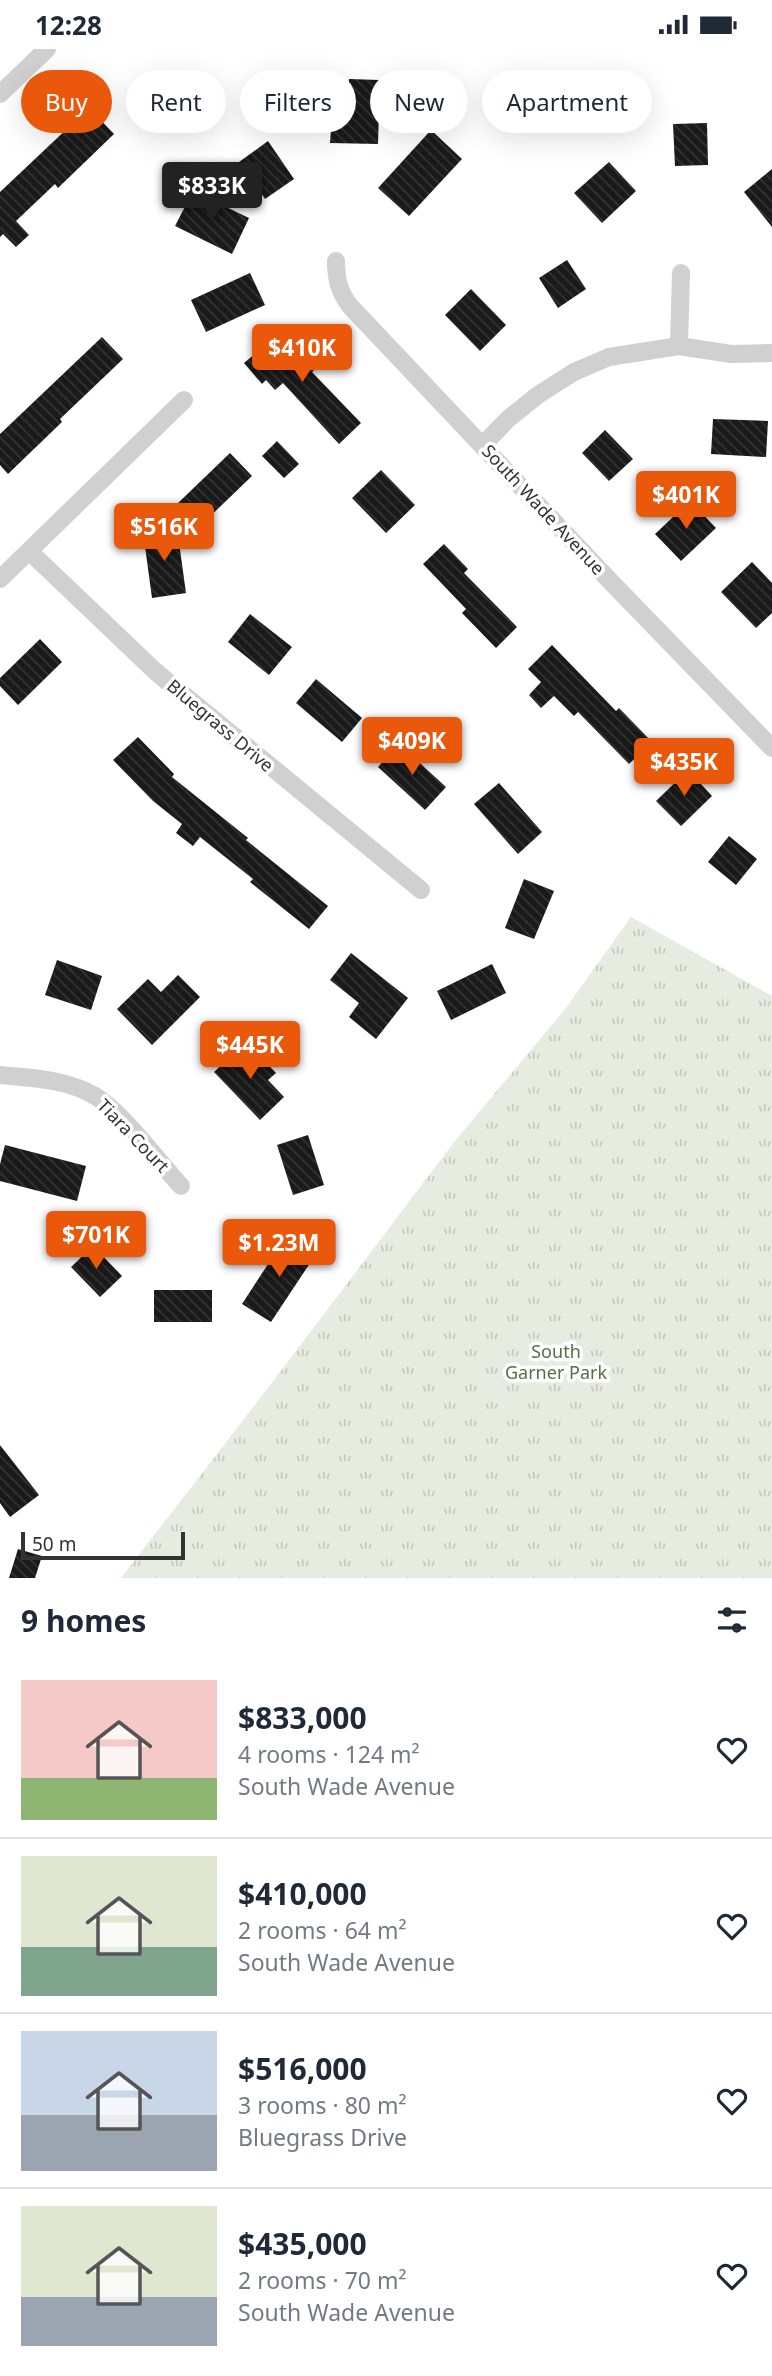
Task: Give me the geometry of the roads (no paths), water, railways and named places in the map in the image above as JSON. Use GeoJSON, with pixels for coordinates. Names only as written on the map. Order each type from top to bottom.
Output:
{"type":"FeatureCollection","features":[{"type":"Feature","properties":{"kind":"street"},"geometry":{"type":"LineString","coordinates":[[0,94],[47,49]]}},
{"type":"Feature","properties":{"kind":"street","name":"South Wade Avenue"},"geometry":{"type":"LineString","coordinates":[[336,261],[336,275],[342,296],[772,748]]}},
{"type":"Feature","properties":{"kind":"street"},"geometry":{"type":"LineString","coordinates":[[679,346],[681,273]]}},
{"type":"Feature","properties":{"kind":"street"},"geometry":{"type":"LineString","coordinates":[[482,446],[508,419],[538,395],[574,372],[609,357],[679,346],[731,354],[772,353]]}},
{"type":"Feature","properties":{"kind":"street"},"geometry":{"type":"LineString","coordinates":[[0,579],[184,400]]}},
{"type":"Feature","properties":{"kind":"street","name":"Bluegrass Drive"},"geometry":{"type":"LineString","coordinates":[[29,551],[156,672],[421,890]]}},
{"type":"Feature","properties":{"kind":"street","name":"Tiara Court"},"geometry":{"type":"LineString","coordinates":[[0,1075],[50,1079],[94,1096],[118,1116],[181,1186]]}},
{"type":"Feature","properties":{"kind":"park label","name":"South Garner Park"},"geometry":{"type":"Point","coordinates":[556,1362]}}]}
